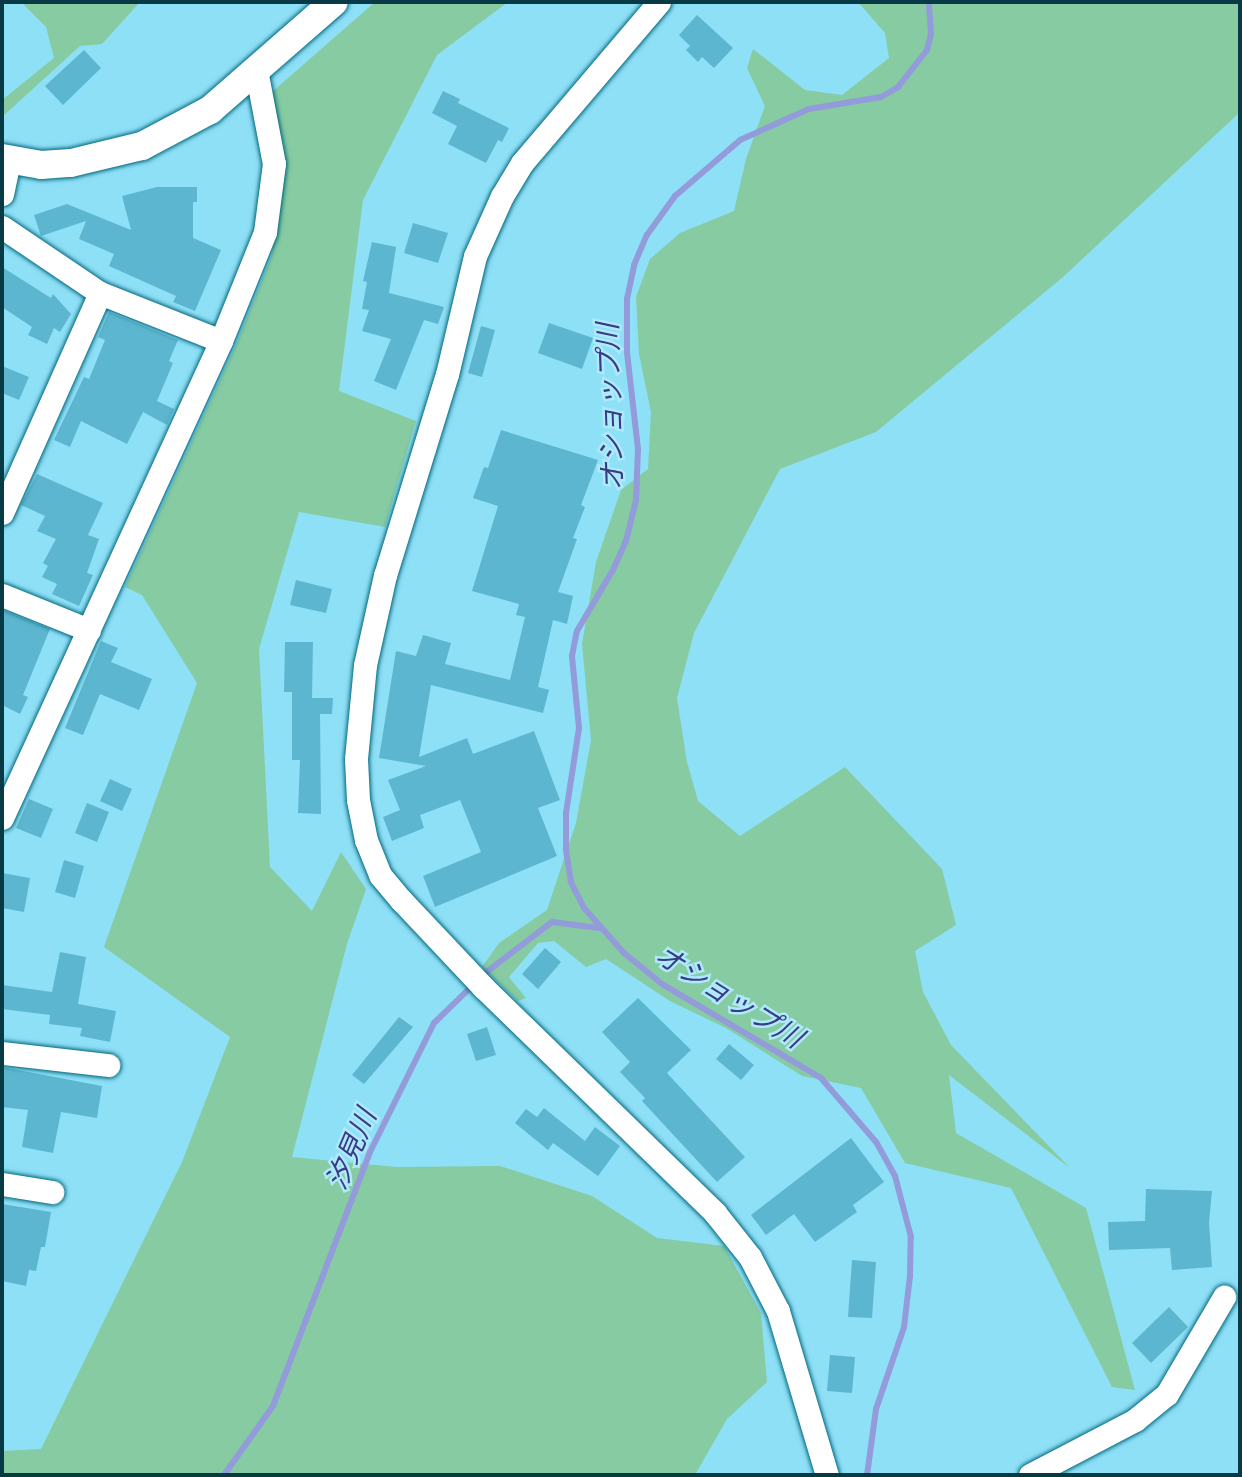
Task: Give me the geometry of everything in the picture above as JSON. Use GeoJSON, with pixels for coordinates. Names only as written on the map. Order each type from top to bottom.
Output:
{"type":"FeatureCollection","features":[{"type":"Feature","properties":{"kind":"street"},"geometry":{"type":"LineString","coordinates":[[2,194],[6,159],[41,165],[71,163],[142,146],[210,110],[334,2]]}},
{"type":"Feature","properties":{"kind":"street"},"geometry":{"type":"LineString","coordinates":[[659,2],[522,163],[502,196],[481,244],[447,374],[384,575],[365,665],[356,760],[358,800],[366,840],[380,875],[475,979],[715,1213],[750,1257],[778,1311],[827,1475]]}},
{"type":"Feature","properties":{"kind":"street"},"geometry":{"type":"LineString","coordinates":[[2,818],[222,341],[265,233],[274,164],[256,70]]}},
{"type":"Feature","properties":{"kind":"street"},"geometry":{"type":"LineString","coordinates":[[2,227],[100,293],[222,341]]}},
{"type":"Feature","properties":{"kind":"street"},"geometry":{"type":"LineString","coordinates":[[2,513],[100,293]]}},
{"type":"Feature","properties":{"kind":"street"},"geometry":{"type":"LineString","coordinates":[[2,595],[89,630]]}},
{"type":"Feature","properties":{"kind":"street"},"geometry":{"type":"LineString","coordinates":[[2,1053],[108,1065]]}},
{"type":"Feature","properties":{"kind":"street"},"geometry":{"type":"LineString","coordinates":[[2,1184],[52,1192]]}},
{"type":"Feature","properties":{"kind":"street"},"geometry":{"type":"LineString","coordinates":[[1030,1475],[1135,1420],[1167,1394],[1224,1297]]}},
{"type":"Feature","properties":{"kind":"green space"},"geometry":{"type":"Polygon","coordinates":[[[21,2],[140,2],[102,44],[80,46],[2,117],[2,100],[54,58],[46,27],[21,2]]]}},
{"type":"Feature","properties":{"kind":"green space"},"geometry":{"type":"Polygon","coordinates":[[[375,2],[508,2],[437,55],[363,200],[339,391],[416,421],[385,527],[299,512],[259,649],[270,867],[312,911],[341,852],[366,889],[347,944],[292,1157],[396,1167],[500,1166],[592,1196],[657,1238],[724,1246],[761,1313],[767,1382],[727,1419],[695,1475],[2,1475],[2,1451],[41,1449],[182,1162],[230,1037],[104,947],[197,683],[142,595],[125,587],[236,345],[272,255],[281,168],[272,92],[375,2]]]}},
{"type":"Feature","properties":{"kind":"green space"},"geometry":{"type":"Polygon","coordinates":[[[858,2],[1240,2],[1240,112],[1063,277],[876,432],[780,469],[694,633],[677,698],[687,762],[698,801],[740,836],[845,767],[942,869],[956,925],[915,951],[923,992],[951,1045],[1070,1168],[949,1075],[956,1133],[1086,1208],[1135,1390],[1112,1387],[1011,1188],[905,1163],[861,1088],[802,1076],[726,1028],[670,1001],[606,959],[586,967],[554,941],[538,943],[509,977],[526,998],[518,1001],[482,967],[499,943],[547,910],[576,823],[591,740],[582,644],[596,562],[621,490],[648,469],[651,412],[639,354],[636,297],[650,259],[680,233],[734,211],[746,159],[765,106],[747,68],[753,49],[805,90],[842,95],[889,58],[885,33],[858,2]]]}},
{"type":"Feature","properties":{"kind":"building"},"geometry":{"type":"Polygon","coordinates":[[[697,15],[733,48],[714,68],[702,57],[698,62],[686,50],[690,46],[679,35],[697,15]]]}},
{"type":"Feature","properties":{"kind":"building"},"geometry":{"type":"Polygon","coordinates":[[[84,50],[101,68],[63,105],[45,86],[84,50]]]}},
{"type":"Feature","properties":{"kind":"building"},"geometry":{"type":"Polygon","coordinates":[[[443,91],[460,99],[458,103],[509,128],[502,142],[498,140],[486,163],[448,144],[457,126],[432,113],[443,91]]]}},
{"type":"Feature","properties":{"kind":"building"},"geometry":{"type":"Polygon","coordinates":[[[157,187],[197,187],[197,202],[193,202],[193,238],[221,250],[195,311],[173,302],[176,296],[109,266],[114,254],[79,239],[86,221],[41,236],[34,215],[67,204],[131,230],[122,196],[157,187]]]}},
{"type":"Feature","properties":{"kind":"building"},"geometry":{"type":"Polygon","coordinates":[[[413,223],[448,233],[438,263],[404,253],[413,223]]]}},
{"type":"Feature","properties":{"kind":"building"},"geometry":{"type":"Polygon","coordinates":[[[372,242],[396,247],[389,293],[444,307],[438,324],[424,320],[396,390],[374,381],[391,339],[362,331],[369,310],[362,309],[367,282],[363,281],[372,242]]]}},
{"type":"Feature","properties":{"kind":"building"},"geometry":{"type":"Polygon","coordinates":[[[2,267],[51,298],[53,294],[71,314],[60,332],[54,328],[47,344],[28,335],[32,327],[2,307],[2,267]]]}},
{"type":"Feature","properties":{"kind":"building"},"geometry":{"type":"Polygon","coordinates":[[[109,312],[178,340],[169,361],[173,363],[157,401],[174,409],[167,425],[143,412],[127,444],[81,421],[70,447],[54,440],[84,377],[89,379],[105,340],[98,337],[109,312]]]}},
{"type":"Feature","properties":{"kind":"building"},"geometry":{"type":"Polygon","coordinates":[[[549,323],[593,338],[582,369],[538,353],[549,323]]]}},
{"type":"Feature","properties":{"kind":"building"},"geometry":{"type":"Polygon","coordinates":[[[481,326],[495,330],[482,377],[468,373],[481,326]]]}},
{"type":"Feature","properties":{"kind":"building"},"geometry":{"type":"Polygon","coordinates":[[[2,366],[29,377],[19,400],[2,393],[2,366]]]}},
{"type":"Feature","properties":{"kind":"building"},"geometry":{"type":"Polygon","coordinates":[[[501,430],[598,460],[581,505],[585,507],[573,538],[577,539],[558,592],[573,596],[567,624],[553,620],[538,687],[549,690],[543,713],[431,685],[419,757],[467,738],[473,754],[534,731],[560,800],[538,808],[557,856],[435,907],[423,876],[481,852],[460,800],[420,815],[424,828],[392,841],[383,817],[400,810],[388,780],[426,766],[379,758],[396,651],[416,656],[423,635],[451,643],[445,664],[510,680],[525,617],[516,615],[519,604],[472,591],[498,506],[473,498],[484,467],[488,468],[501,430]]]}},
{"type":"Feature","properties":{"kind":"building"},"geometry":{"type":"Polygon","coordinates":[[[37,474],[103,503],[88,535],[99,539],[87,573],[93,575],[79,606],[52,594],[57,584],[42,577],[48,566],[43,563],[56,539],[37,531],[45,516],[21,505],[37,474]]]}},
{"type":"Feature","properties":{"kind":"building"},"geometry":{"type":"Polygon","coordinates":[[[296,580],[332,589],[326,613],[290,605],[296,580]]]}},
{"type":"Feature","properties":{"kind":"building"},"geometry":{"type":"Polygon","coordinates":[[[2,610],[50,629],[23,695],[28,697],[20,714],[2,705],[2,610]]]}},
{"type":"Feature","properties":{"kind":"building"},"geometry":{"type":"Polygon","coordinates":[[[101,641],[118,648],[111,662],[152,679],[139,710],[100,694],[83,735],[65,728],[101,641]]]}},
{"type":"Feature","properties":{"kind":"building"},"geometry":{"type":"Polygon","coordinates":[[[285,642],[313,642],[312,698],[333,698],[332,714],[320,714],[321,814],[298,813],[300,760],[292,760],[292,692],[284,692],[285,642]]]}},
{"type":"Feature","properties":{"kind":"building"},"geometry":{"type":"Polygon","coordinates":[[[110,779],[132,789],[122,811],[100,801],[110,779]]]}},
{"type":"Feature","properties":{"kind":"building"},"geometry":{"type":"Polygon","coordinates":[[[29,799],[53,809],[41,838],[16,828],[29,799]]]}},
{"type":"Feature","properties":{"kind":"building"},"geometry":{"type":"Polygon","coordinates":[[[87,803],[109,812],[97,842],[75,833],[87,803]]]}},
{"type":"Feature","properties":{"kind":"building"},"geometry":{"type":"Polygon","coordinates":[[[64,860],[84,866],[75,898],[55,892],[64,860]]]}},
{"type":"Feature","properties":{"kind":"building"},"geometry":{"type":"Polygon","coordinates":[[[2,873],[30,878],[24,912],[2,908],[2,873]]]}},
{"type":"Feature","properties":{"kind":"building"},"geometry":{"type":"Polygon","coordinates":[[[545,948],[561,962],[538,989],[522,974],[545,948]]]}},
{"type":"Feature","properties":{"kind":"building"},"geometry":{"type":"Polygon","coordinates":[[[60,952],[86,957],[78,1004],[116,1011],[110,1042],[80,1036],[82,1028],[49,1024],[50,1015],[2,1009],[2,985],[52,992],[60,952]]]}},
{"type":"Feature","properties":{"kind":"building"},"geometry":{"type":"Polygon","coordinates":[[[638,998],[691,1050],[667,1073],[745,1157],[717,1182],[642,1101],[645,1098],[620,1072],[630,1062],[602,1032],[638,998]]]}},
{"type":"Feature","properties":{"kind":"building"},"geometry":{"type":"Polygon","coordinates":[[[399,1017],[413,1027],[364,1084],[352,1075],[399,1017]]]}},
{"type":"Feature","properties":{"kind":"building"},"geometry":{"type":"Polygon","coordinates":[[[487,1027],[496,1055],[476,1061],[467,1034],[487,1027]]]}},
{"type":"Feature","properties":{"kind":"building"},"geometry":{"type":"Polygon","coordinates":[[[729,1044],[754,1065],[741,1080],[716,1059],[729,1044]]]}},
{"type":"Feature","properties":{"kind":"building"},"geometry":{"type":"Polygon","coordinates":[[[2,1067],[102,1086],[97,1118],[61,1112],[53,1153],[22,1147],[28,1110],[2,1107],[2,1067]]]}},
{"type":"Feature","properties":{"kind":"building"},"geometry":{"type":"Polygon","coordinates":[[[544,1108],[585,1141],[595,1127],[620,1146],[598,1176],[553,1143],[548,1150],[515,1123],[526,1109],[537,1117],[544,1108]]]}},
{"type":"Feature","properties":{"kind":"building"},"geometry":{"type":"Polygon","coordinates":[[[851,1138],[884,1182],[853,1205],[857,1212],[815,1242],[794,1214],[766,1235],[751,1215],[851,1138]]]}},
{"type":"Feature","properties":{"kind":"building"},"geometry":{"type":"Polygon","coordinates":[[[1146,1189],[1212,1191],[1209,1222],[1212,1267],[1172,1270],[1170,1248],[1109,1250],[1108,1222],[1145,1221],[1146,1189]]]}},
{"type":"Feature","properties":{"kind":"building"},"geometry":{"type":"Polygon","coordinates":[[[2,1204],[51,1212],[45,1247],[41,1247],[36,1271],[29,1270],[26,1286],[2,1281],[2,1204]]]}},
{"type":"Feature","properties":{"kind":"building"},"geometry":{"type":"Polygon","coordinates":[[[852,1260],[876,1262],[872,1318],[848,1317],[852,1260]]]}},
{"type":"Feature","properties":{"kind":"building"},"geometry":{"type":"Polygon","coordinates":[[[1169,1307],[1188,1327],[1151,1363],[1132,1343],[1169,1307]]]}},
{"type":"Feature","properties":{"kind":"building"},"geometry":{"type":"Polygon","coordinates":[[[830,1355],[855,1357],[852,1393],[827,1391],[830,1355]]]}},
{"type":"Feature","properties":{"kind":"waterway","name":"オショップ川"},"geometry":{"type":"LineString","coordinates":[[867,1475],[876,1409],[904,1327],[910,1276],[911,1237],[895,1176],[876,1142],[821,1078],[662,984],[624,953],[584,908],[571,882],[566,849],[566,813],[579,728],[572,656],[577,631],[613,570],[626,541],[636,500],[638,449],[627,353],[627,299],[634,265],[647,235],[675,196],[740,140],[809,109],[881,97],[898,87],[927,50],[931,34],[929,2]]}},
{"type":"Feature","properties":{"kind":"waterway","name":"汐見川"},"geometry":{"type":"LineString","coordinates":[[480,977],[552,922],[600,928]]}},
{"type":"Feature","properties":{"kind":"waterway","name":"汐見川"},"geometry":{"type":"LineString","coordinates":[[224,1475],[273,1406],[370,1152],[434,1023],[473,985]]}}]}
